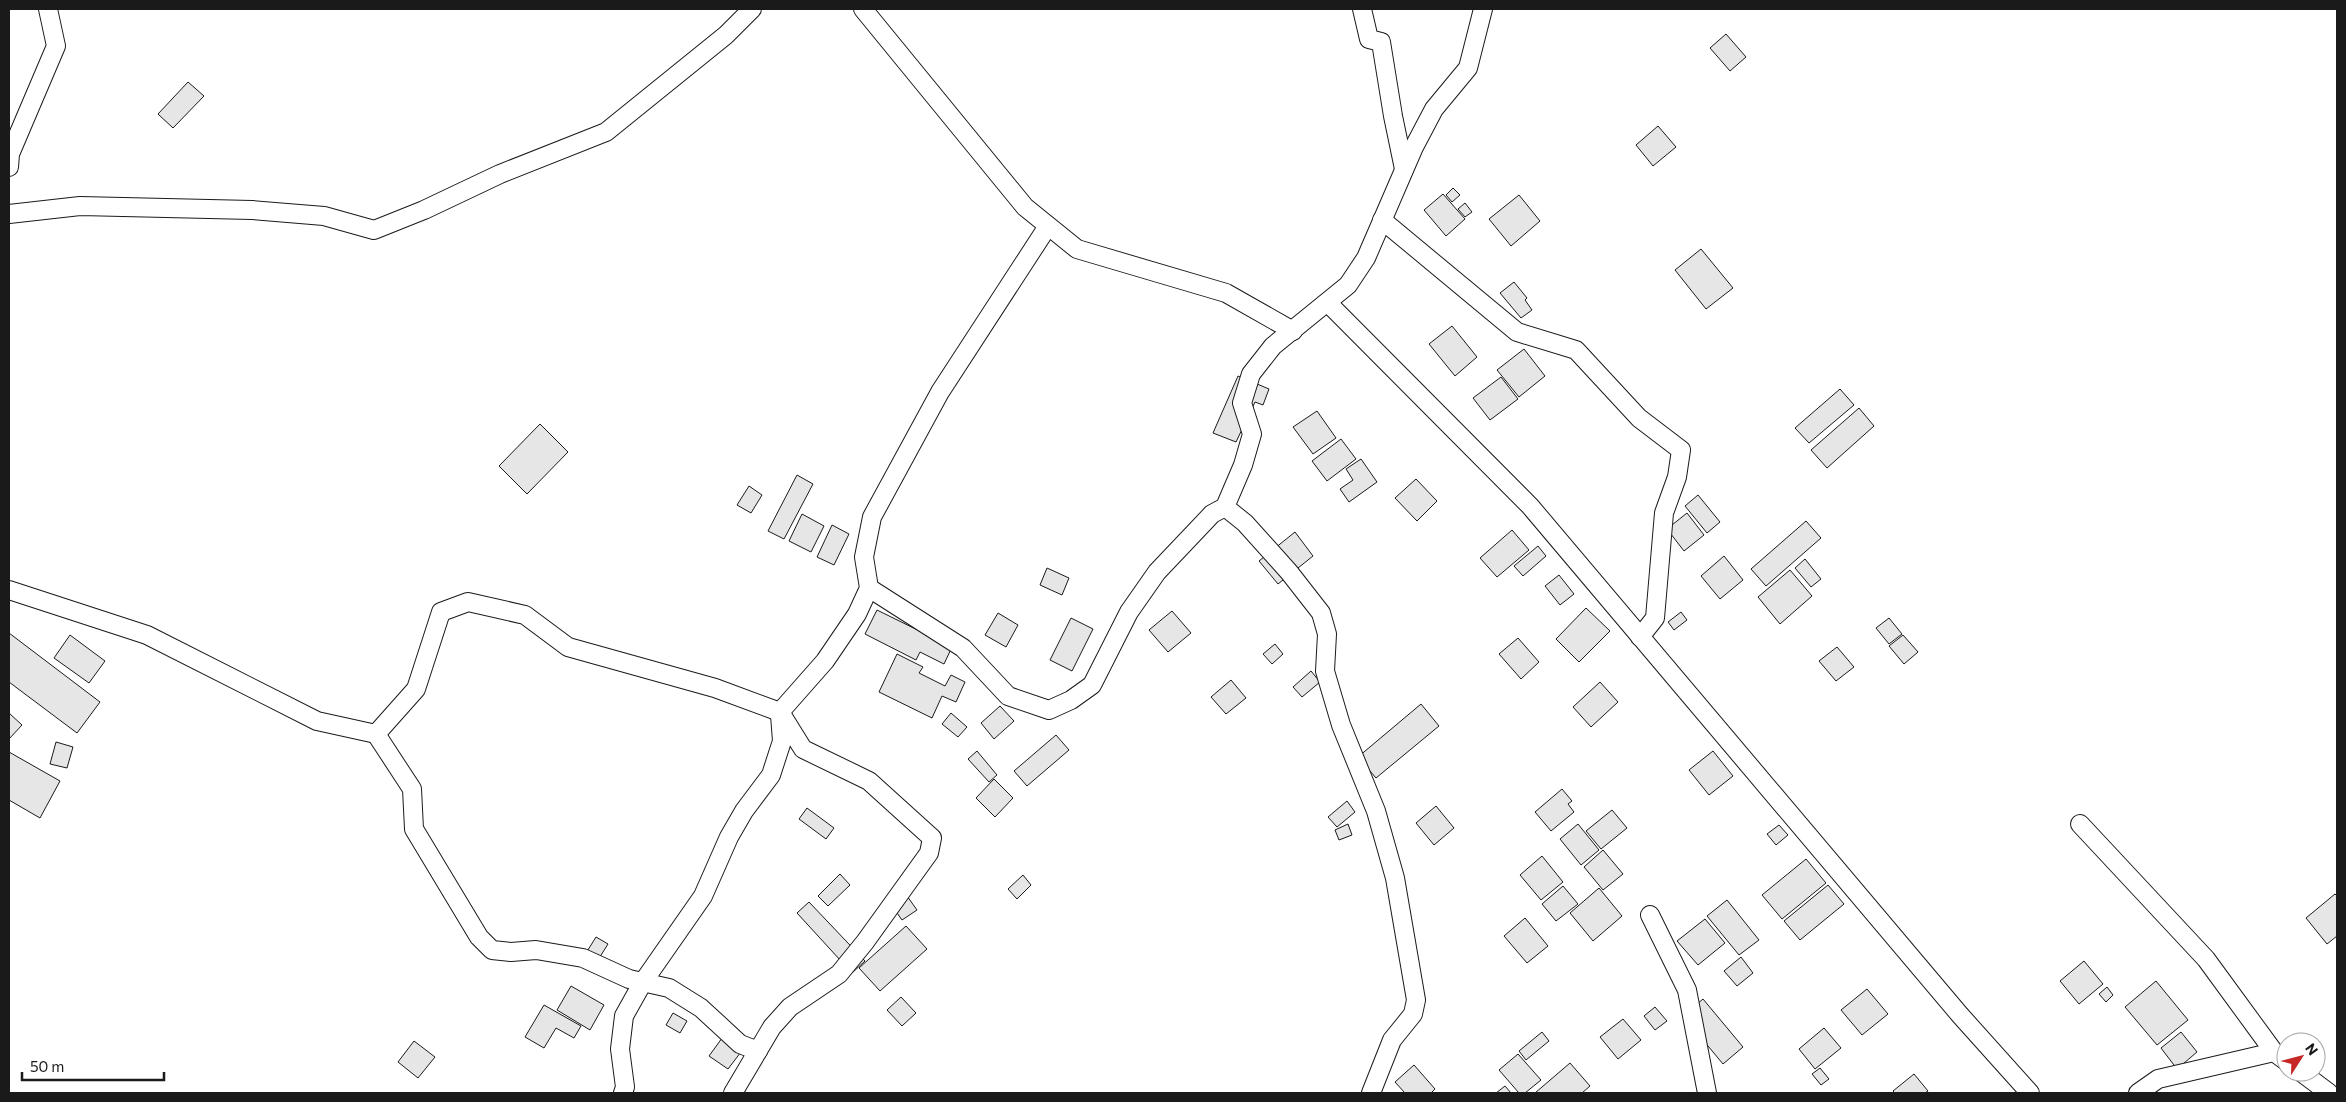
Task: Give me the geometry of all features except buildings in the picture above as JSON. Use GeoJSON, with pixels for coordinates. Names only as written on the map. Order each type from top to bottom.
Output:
{"type":"FeatureCollection","features":[{"type":"Feature","properties":{"kind":"street"},"geometry":{"type":"LineString","coordinates":[[9,167],[10,154],[56,46],[48,9]]}},
{"type":"Feature","properties":{"kind":"street"},"geometry":{"type":"LineString","coordinates":[[9,214],[80,206],[252,210],[324,216],[374,230],[424,210],[500,174],[606,132],[726,35],[752,9]]}},
{"type":"Feature","properties":{"kind":"street"},"geometry":{"type":"LineString","coordinates":[[863,9],[1025,207],[1077,249],[1226,293],[1293,330]]}},
{"type":"Feature","properties":{"kind":"street"},"geometry":{"type":"LineString","coordinates":[[1362,9],[1369,39],[1382,42],[1393,116],[1404,169]]}},
{"type":"Feature","properties":{"kind":"street"},"geometry":{"type":"LineString","coordinates":[[870,588],[963,648],[1008,696],[1049,710],[1071,700],[1092,685],[1129,612],[1157,572],[1212,514],[1225,507],[1252,434],[1242,403],[1251,374],[1273,346],[1348,285],[1366,258],[1404,169],[1434,109],[1468,68],[1483,9]]}},
{"type":"Feature","properties":{"kind":"street"},"geometry":{"type":"LineString","coordinates":[[1382,220],[1517,332],[1576,350],[1639,418],[1681,450],[1677,478],[1664,513],[1655,618],[1640,637]]}},
{"type":"Feature","properties":{"kind":"street"},"geometry":{"type":"LineString","coordinates":[[623,1093],[625,1087],[620,1049],[624,1016],[643,982],[704,896],[728,837],[744,811],[772,775],[782,741],[780,712],[825,661],[856,614],[870,588],[864,557],[872,516],[940,392],[1048,226]]}},
{"type":"Feature","properties":{"kind":"street"},"geometry":{"type":"LineString","coordinates":[[1328,303],[1530,506],[1954,1008],[2030,1093]]}},
{"type":"Feature","properties":{"kind":"street"},"geometry":{"type":"LineString","coordinates":[[1225,507],[1245,523],[1289,572],[1320,613],[1327,634],[1324,671],[1341,725],[1376,811],[1395,878],[1416,1000],[1413,1014],[1389,1047],[1371,1093]]}},
{"type":"Feature","properties":{"kind":"street"},"geometry":{"type":"LineString","coordinates":[[9,590],[147,635],[316,721],[376,734],[412,789],[414,829],[479,937],[492,950],[511,952],[536,950],[583,958],[629,979],[669,988],[701,1008],[740,1044],[758,1051]]}},
{"type":"Feature","properties":{"kind":"street"},"geometry":{"type":"LineString","coordinates":[[376,734],[416,689],[441,612],[468,602],[525,615],[568,647],[715,688],[780,712],[803,749],[869,781],[932,838],[929,853],[865,942],[839,974],[790,1007],[772,1027],[733,1093]]}},
{"type":"Feature","properties":{"kind":"street"},"geometry":{"type":"LineString","coordinates":[[2080,824],[2206,959],[2276,1051]]}},
{"type":"Feature","properties":{"kind":"street"},"geometry":{"type":"LineString","coordinates":[[1650,915],[1687,990],[1707,1093]]}},
{"type":"Feature","properties":{"kind":"street"},"geometry":{"type":"LineString","coordinates":[[2138,1093],[2158,1079],[2276,1057]]}},
{"type":"Feature","properties":{"kind":"street"},"geometry":{"type":"LineString","coordinates":[[2314,1082],[2329,1093]]}}]}
